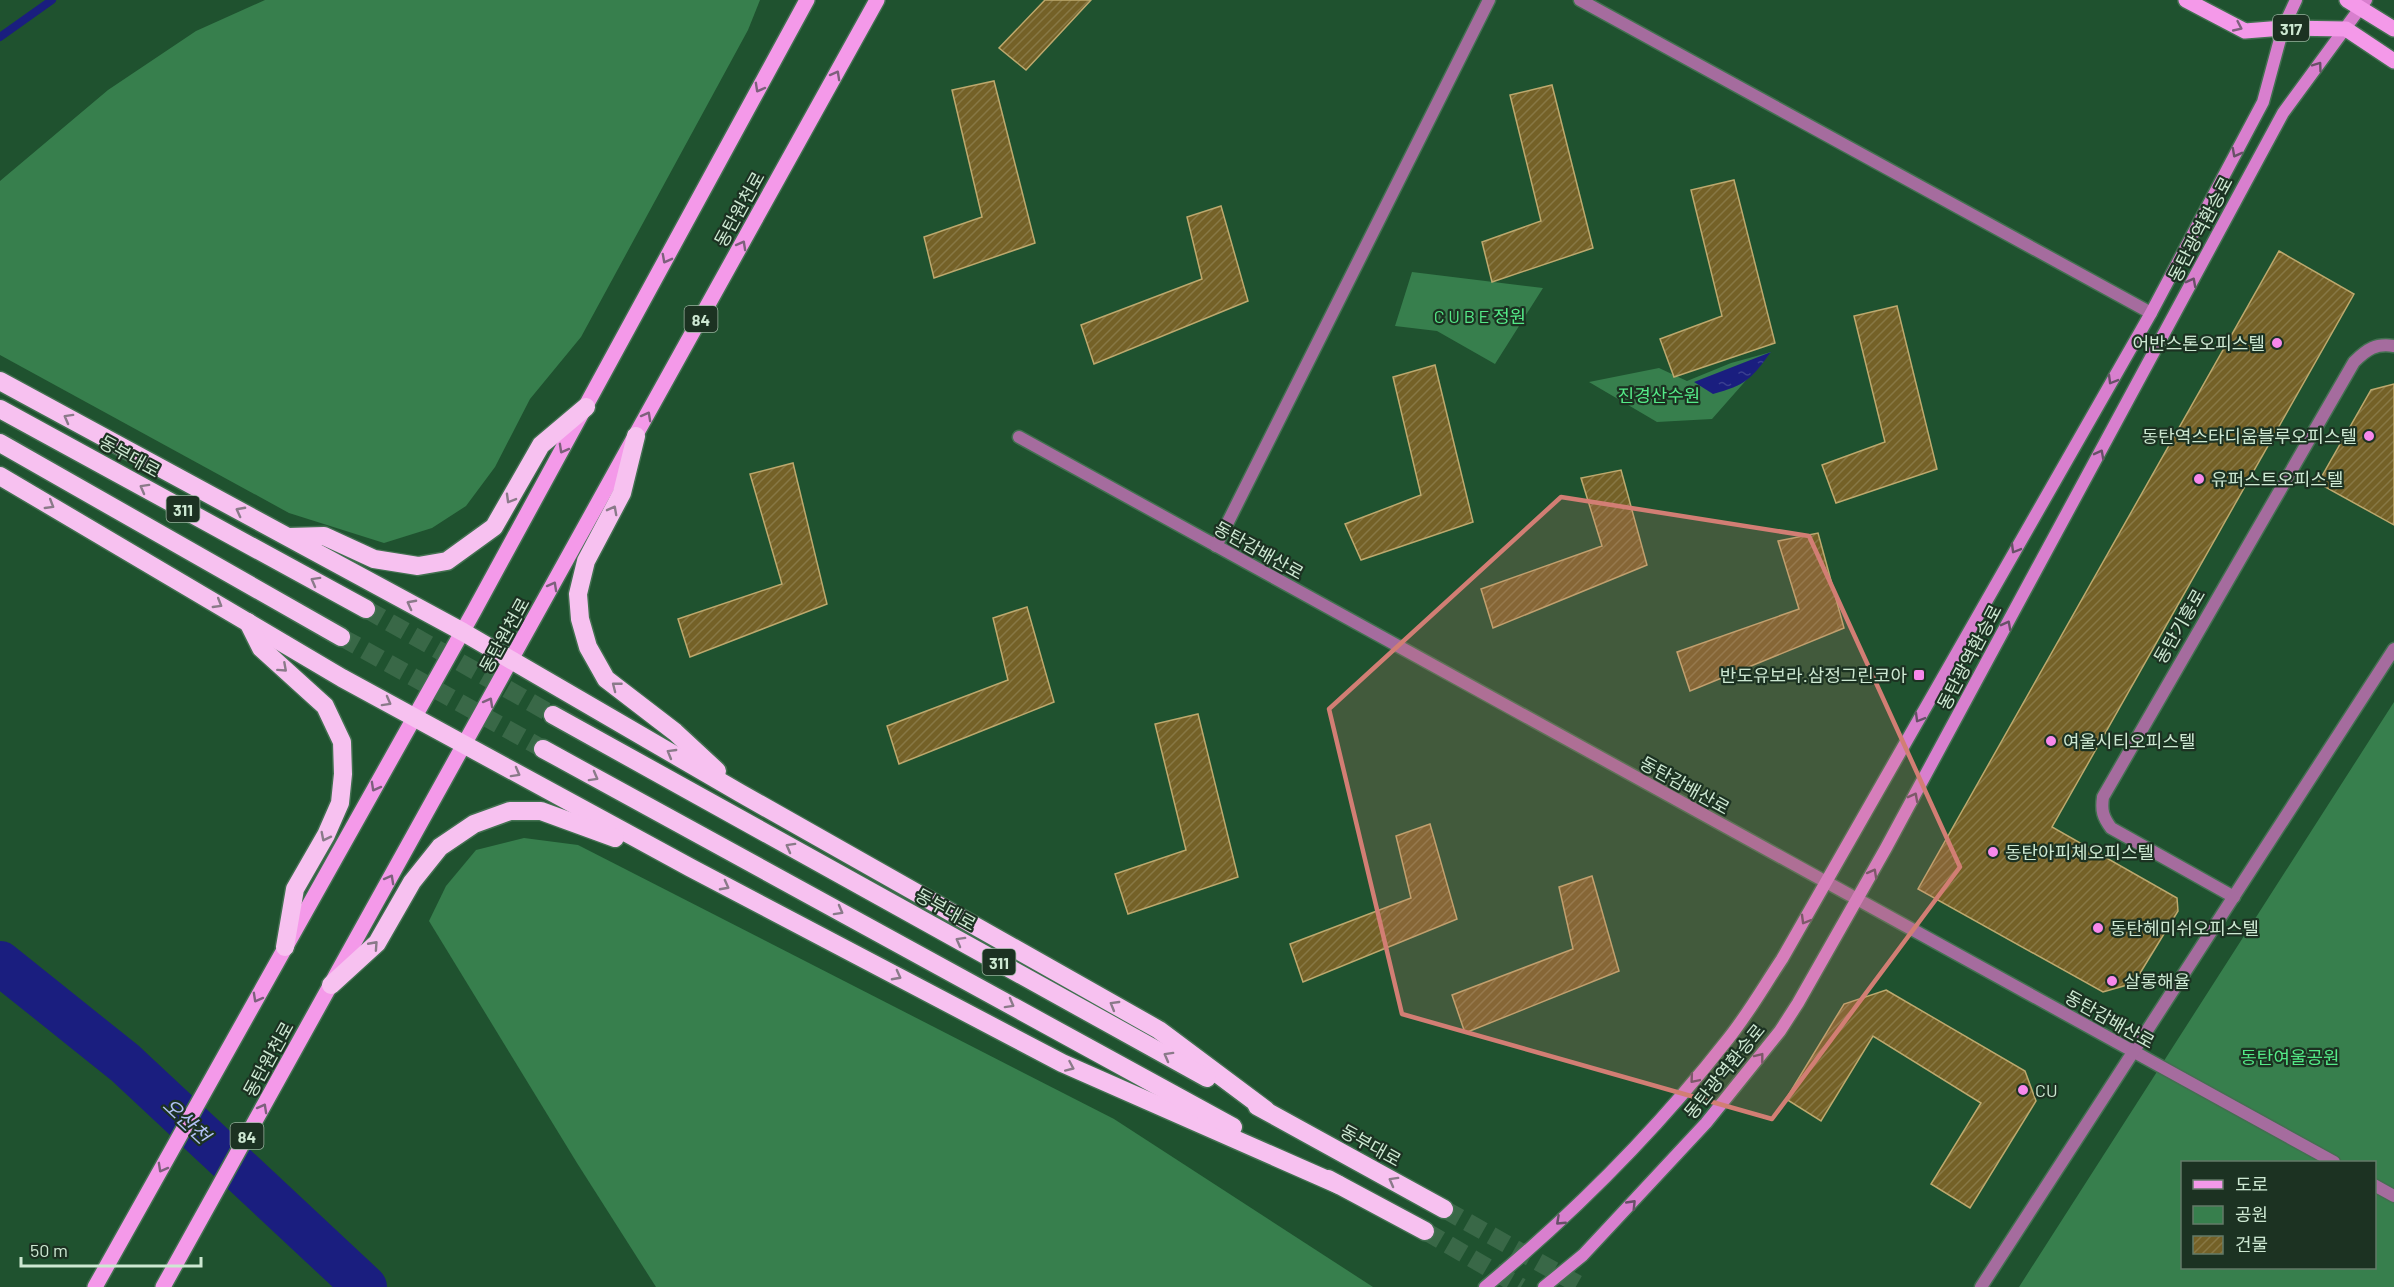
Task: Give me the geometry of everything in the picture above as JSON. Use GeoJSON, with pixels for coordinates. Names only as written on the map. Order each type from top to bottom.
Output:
{"type":"FeatureCollection","features":[{"type":"Feature","properties":{"kind":"highway"},"geometry":{"type":"LineString","coordinates":[[0,381],[463,632],[740,793],[1159,1030],[1266,1110]]}},
{"type":"Feature","properties":{"kind":"highway"},"geometry":{"type":"LineString","coordinates":[[287,537],[324,536],[374,559],[418,566],[447,561],[494,527],[541,445],[586,407]]}},
{"type":"Feature","properties":{"kind":"highway","name":"동부대로"},"geometry":{"type":"LineString","coordinates":[[0,410],[366,609]]}},
{"type":"Feature","properties":{"kind":"highway"},"geometry":{"type":"LineString","coordinates":[[636,436],[622,493],[586,561],[578,594],[582,628],[588,647],[606,679],[675,732],[740,793]]}},
{"type":"Feature","properties":{"kind":"highway","name":"311"},"geometry":{"type":"LineString","coordinates":[[0,443],[341,637]]}},
{"type":"Feature","properties":{"kind":"highway"},"geometry":{"type":"LineString","coordinates":[[0,476],[414,717],[692,868],[1062,1063],[1339,1185]]}},
{"type":"Feature","properties":{"kind":"highway"},"geometry":{"type":"LineString","coordinates":[[248,622],[261,648],[325,706],[342,742],[343,774],[340,803],[326,834],[295,889],[285,947]]}},
{"type":"Feature","properties":{"kind":"highway","name":"동부대로"},"geometry":{"type":"LineString","coordinates":[[553,715],[1444,1209]]}},
{"type":"Feature","properties":{"kind":"highway","name":"311"},"geometry":{"type":"LineString","coordinates":[[543,748],[1425,1231]]}},
{"type":"Feature","properties":{"kind":"highway"},"geometry":{"type":"LineString","coordinates":[[331,985],[377,944],[412,882],[440,847],[474,824],[493,816],[510,811],[541,811],[692,868]]}},
{"type":"Feature","properties":{"kind":"main road","name":"동탄원천로"},"geometry":{"type":"LineString","coordinates":[[95,1287],[463,632],[807,0]]}},
{"type":"Feature","properties":{"kind":"main road","name":"동탄원천로"},"geometry":{"type":"LineString","coordinates":[[163,1287],[877,0]]}},
{"type":"Feature","properties":{"kind":"main road","name":"317"},"geometry":{"type":"LineString","coordinates":[[2186,0],[2245,31],[2283,28],[2346,29]]}},
{"type":"Feature","properties":{"kind":"main road"},"geometry":{"type":"LineString","coordinates":[[2347,0],[2363,4],[2394,29]]}},
{"type":"Feature","properties":{"kind":"main road"},"geometry":{"type":"LineString","coordinates":[[2346,29],[2394,61]]}},
{"type":"Feature","properties":{"kind":"street"},"geometry":{"type":"LineString","coordinates":[[1216,546],[1490,0]]}},
{"type":"Feature","properties":{"kind":"street"},"geometry":{"type":"LineString","coordinates":[[1580,0],[2151,312]]}},
{"type":"Feature","properties":{"kind":"street","name":"동탄광역환승로"},"geometry":{"type":"LineString","coordinates":[[1485,1287],[1535,1245],[1582,1200],[1680,1096],[1729,1038],[1754,1002],[1826,883],[2151,312],[2263,102],[2283,28],[2296,0]]}},
{"type":"Feature","properties":{"kind":"street","name":"동탄광역환승로"},"geometry":{"type":"LineString","coordinates":[[1544,1287],[1583,1255],[1645,1190],[1742,1081],[1780,1032],[1858,901],[2283,113],[2363,4]]}},
{"type":"Feature","properties":{"kind":"street","name":"동탄기흥로"},"geometry":{"type":"LineString","coordinates":[[2234,897],[2111,828],[2104,819],[2101,809],[2103,797],[2354,362],[2367,350],[2381,344],[2394,346]]}},
{"type":"Feature","properties":{"kind":"street","name":"동탄감배산로"},"geometry":{"type":"LineString","coordinates":[[1019,437],[2332,1161]]}},
{"type":"Feature","properties":{"kind":"street"},"geometry":{"type":"LineString","coordinates":[[1981,1287],[2394,649]]}},
{"type":"Feature","properties":{"kind":"street"},"geometry":{"type":"LineString","coordinates":[[2376,1186],[2394,1196]]}},
{"type":"Feature","properties":{"kind":"highlighted area"},"geometry":{"type":"Polygon","coordinates":[[[1561,497],[1809,536],[1960,867],[1772,1119],[1402,1014],[1329,709],[1561,497]]]}},
{"type":"Feature","properties":{"kind":"green space"},"geometry":{"type":"Polygon","coordinates":[[[265,0],[760,0],[748,30],[581,337],[530,399],[495,467],[466,506],[432,528],[384,543],[289,513],[0,355],[0,181],[108,90],[196,31],[265,0]]]}},
{"type":"Feature","properties":{"kind":"green space","name":"C U B E 정원"},"geometry":{"type":"Polygon","coordinates":[[[1412,272],[1543,288],[1495,364],[1437,331],[1395,326],[1412,272]]]}},
{"type":"Feature","properties":{"kind":"green space","name":"진경산수원"},"geometry":{"type":"Polygon","coordinates":[[[1771,352],[1712,419],[1657,422],[1589,382],[1659,368],[1687,381],[1731,363],[1771,352]]]}},
{"type":"Feature","properties":{"kind":"green space","name":"동탄여울공원"},"geometry":{"type":"Polygon","coordinates":[[[2394,702],[2394,1287],[2019,1287],[2394,702]]]}},
{"type":"Feature","properties":{"kind":"green space"},"geometry":{"type":"Polygon","coordinates":[[[524,838],[578,845],[1114,1119],[1373,1287],[656,1287],[429,921],[446,886],[476,850],[524,838]]]}},
{"type":"Feature","properties":{"kind":"water"},"geometry":{"type":"Polygon","coordinates":[[[1771,352],[1753,375],[1741,384],[1713,394],[1694,382],[1771,352]]]}},
{"type":"Feature","properties":{"kind":"building"},"geometry":{"type":"Polygon","coordinates":[[[1045,0],[1091,0],[1026,70],[999,48],[1045,0]]]}},
{"type":"Feature","properties":{"kind":"building"},"geometry":{"type":"Polygon","coordinates":[[[994,81],[1035,243],[934,278],[924,237],[982,217],[952,90],[994,81]]]}},
{"type":"Feature","properties":{"kind":"building"},"geometry":{"type":"Polygon","coordinates":[[[1552,85],[1593,248],[1492,282],[1482,242],[1541,221],[1510,95],[1552,85]]]}},
{"type":"Feature","properties":{"kind":"building"},"geometry":{"type":"Polygon","coordinates":[[[1734,180],[1775,343],[1674,377],[1660,339],[1722,316],[1691,190],[1734,180]]]}},
{"type":"Feature","properties":{"kind":"building"},"geometry":{"type":"Polygon","coordinates":[[[1221,206],[1248,301],[1094,364],[1081,325],[1202,279],[1187,217],[1221,206]]]}},
{"type":"Feature","properties":{"kind":"building"},"geometry":{"type":"Polygon","coordinates":[[[2279,251],[2354,294],[2052,827],[2177,898],[2178,911],[2134,983],[2103,992],[1918,889],[2279,251]]]}},
{"type":"Feature","properties":{"kind":"building"},"geometry":{"type":"Polygon","coordinates":[[[1897,306],[1937,469],[1836,503],[1822,465],[1885,442],[1854,316],[1897,306]]]}},
{"type":"Feature","properties":{"kind":"building"},"geometry":{"type":"Polygon","coordinates":[[[1435,365],[1473,522],[1361,560],[1345,524],[1421,495],[1393,377],[1435,365]]]}},
{"type":"Feature","properties":{"kind":"building","name":"동탄역스타디움블루오피스텔"},"geometry":{"type":"Polygon","coordinates":[[[2394,384],[2394,525],[2318,483],[2371,390],[2394,384]]]}},
{"type":"Feature","properties":{"kind":"building"},"geometry":{"type":"Polygon","coordinates":[[[793,463],[827,604],[690,657],[678,619],[782,584],[750,474],[793,463]]]}},
{"type":"Feature","properties":{"kind":"building"},"geometry":{"type":"Polygon","coordinates":[[[1621,470],[1647,565],[1493,628],[1481,589],[1602,546],[1581,478],[1621,470]]]}},
{"type":"Feature","properties":{"kind":"building"},"geometry":{"type":"Polygon","coordinates":[[[1818,533],[1844,628],[1690,691],[1677,652],[1799,609],[1778,541],[1818,533]]]}},
{"type":"Feature","properties":{"kind":"building"},"geometry":{"type":"Polygon","coordinates":[[[1027,607],[1054,702],[899,764],[887,726],[1008,680],[993,618],[1027,607]]]}},
{"type":"Feature","properties":{"kind":"building"},"geometry":{"type":"Polygon","coordinates":[[[1198,714],[1238,877],[1128,914],[1115,874],[1186,850],[1155,724],[1198,714]]]}},
{"type":"Feature","properties":{"kind":"building"},"geometry":{"type":"Polygon","coordinates":[[[1430,824],[1457,919],[1303,982],[1290,944],[1411,898],[1396,836],[1430,824]]]}},
{"type":"Feature","properties":{"kind":"building"},"geometry":{"type":"Polygon","coordinates":[[[1592,876],[1619,971],[1465,1033],[1452,995],[1573,949],[1559,887],[1592,876]]]}},
{"type":"Feature","properties":{"kind":"building"},"geometry":{"type":"Polygon","coordinates":[[[1886,990],[2025,1071],[2036,1101],[1970,1208],[1931,1184],[1981,1103],[1873,1036],[1821,1121],[1786,1099],[1844,1004],[1886,990]]]}},
{"type":"Feature","properties":{"kind":"waterway"},"geometry":{"type":"LineString","coordinates":[[0,37],[52,0]]}},
{"type":"Feature","properties":{"kind":"waterway","name":"오산천"},"geometry":{"type":"LineString","coordinates":[[0,963],[125,1063],[365,1287]]}},
{"type":"Feature","properties":{"kind":"tunnel"},"geometry":{"type":"LineString","coordinates":[[366,609],[553,715]]}},
{"type":"Feature","properties":{"kind":"tunnel"},"geometry":{"type":"LineString","coordinates":[[341,637],[543,749]]}},
{"type":"Feature","properties":{"kind":"tunnel"},"geometry":{"type":"LineString","coordinates":[[1444,1209],[1583,1287]]}},
{"type":"Feature","properties":{"kind":"tunnel"},"geometry":{"type":"LineString","coordinates":[[1425,1231],[1521,1287]]}},
{"type":"Feature","properties":{"kind":"place","name":"어반스톤오피스텔"},"geometry":{"type":"Point","coordinates":[2277,343]}},
{"type":"Feature","properties":{"kind":"place","name":"동탄역스타디움블루오피스텔"},"geometry":{"type":"Point","coordinates":[2369,436]}},
{"type":"Feature","properties":{"kind":"place","name":"유퍼스트오피스텔"},"geometry":{"type":"Point","coordinates":[2199,479]}},
{"type":"Feature","properties":{"kind":"place","name":"반도유보라.삼정그린코아"},"geometry":{"type":"Point","coordinates":[1919,675]}},
{"type":"Feature","properties":{"kind":"place","name":"여울시티오피스텔"},"geometry":{"type":"Point","coordinates":[2051,741]}},
{"type":"Feature","properties":{"kind":"place","name":"동탄아피체오피스텔"},"geometry":{"type":"Point","coordinates":[1993,852]}},
{"type":"Feature","properties":{"kind":"place","name":"동탄헤미쉬오피스텔"},"geometry":{"type":"Point","coordinates":[2098,928]}},
{"type":"Feature","properties":{"kind":"place","name":"살롱해율"},"geometry":{"type":"Point","coordinates":[2112,981]}},
{"type":"Feature","properties":{"kind":"place","name":"CU"},"geometry":{"type":"Point","coordinates":[2023,1090]}}]}
